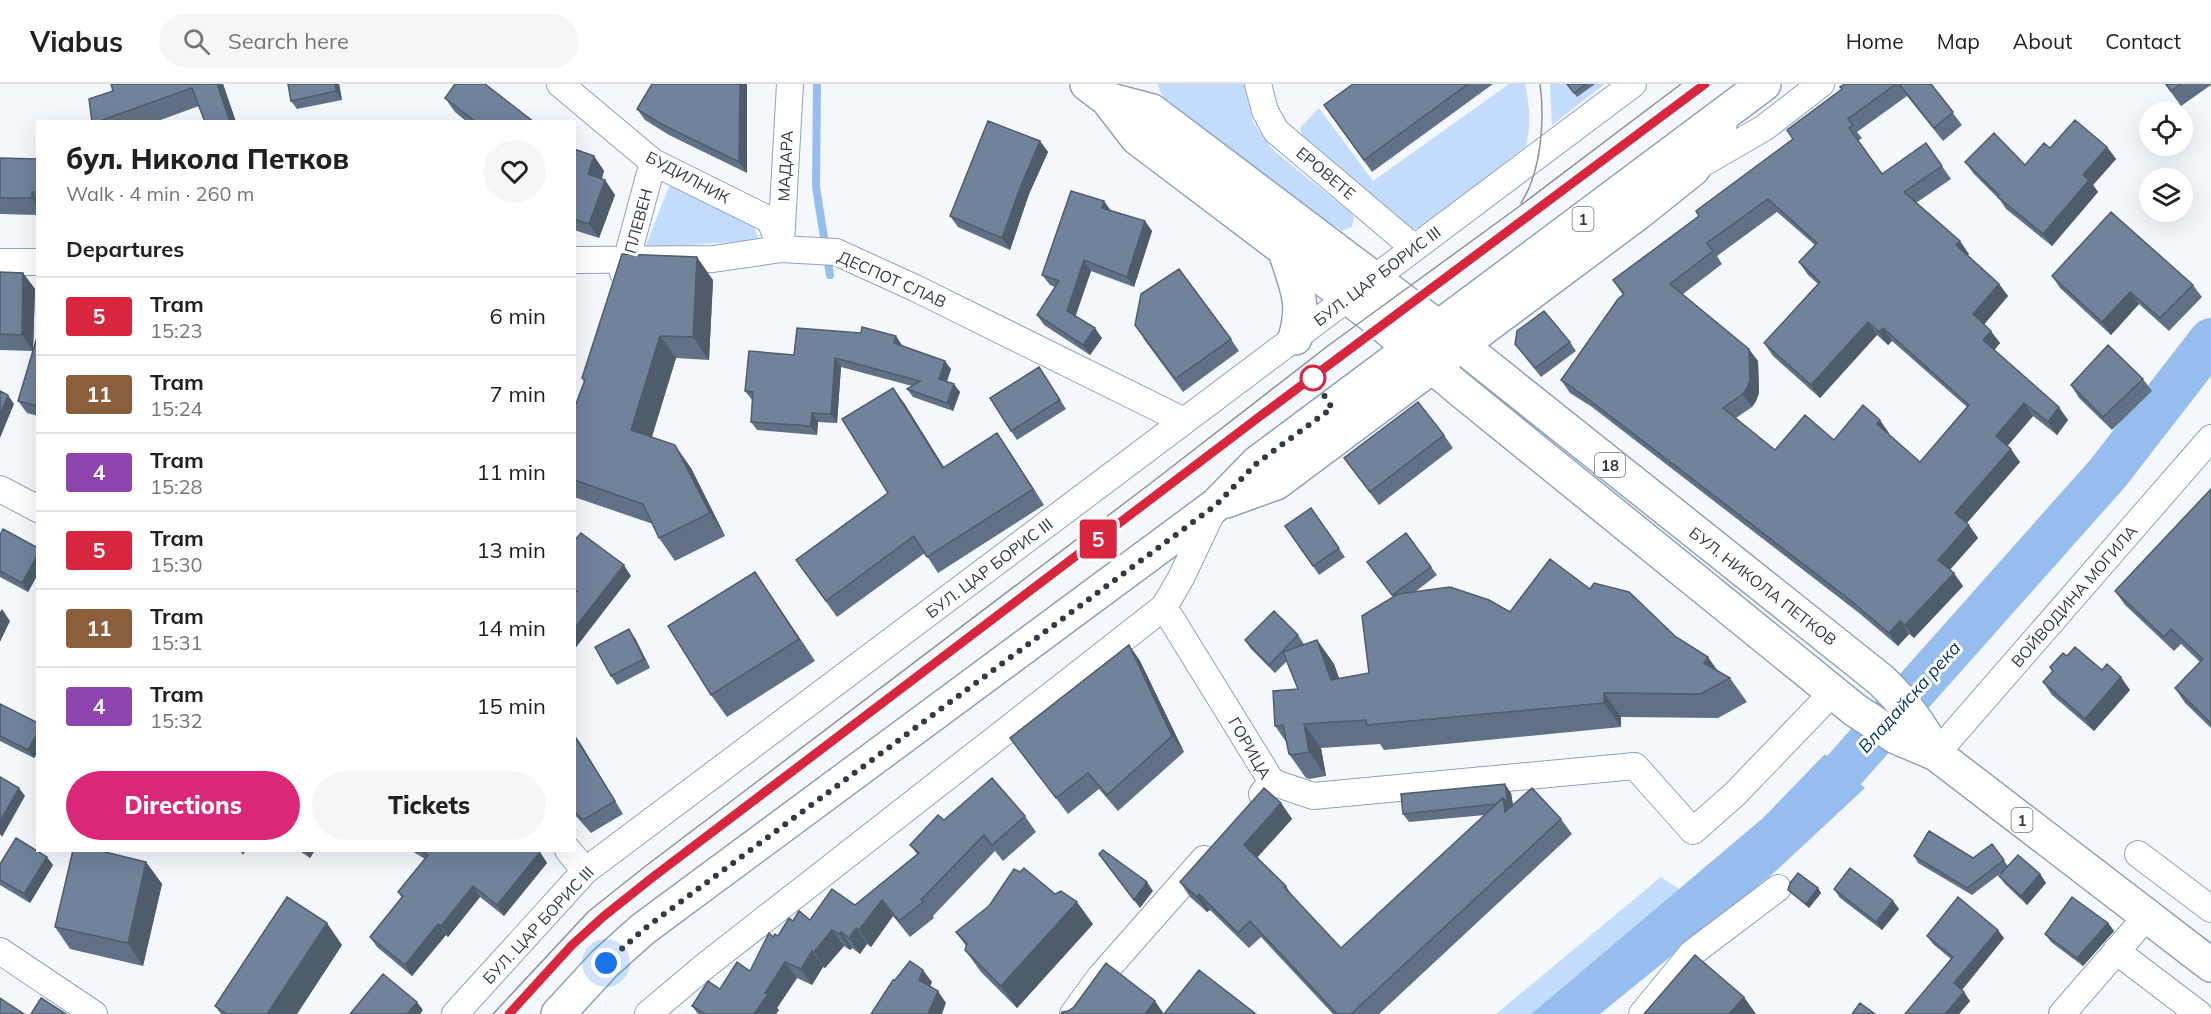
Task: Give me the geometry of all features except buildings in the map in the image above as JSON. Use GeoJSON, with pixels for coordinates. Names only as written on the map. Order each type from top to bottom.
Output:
{"type":"FeatureCollection","features":[{"type":"Feature","properties":{"kind":"main road","name":"1"},"geometry":{"type":"LineString","coordinates":[[1423,357],[1764,84]]}},
{"type":"Feature","properties":{"kind":"main road","name":"БУЛ. НИКОЛА ПЕТКОВ"},"geometry":{"type":"LineString","coordinates":[[1097,92],[1137,138],[1423,357],[1464,393],[1844,701],[1877,726],[1923,743],[2211,965]]}},
{"type":"Feature","properties":{"kind":"main road","name":"БУЛ. НИКОЛА ПЕТКОВ"},"geometry":{"type":"LineString","coordinates":[[1097,92],[1152,111],[1449,336],[1881,680],[1901,699],[1923,743]]}},
{"type":"Feature","properties":{"kind":"main road","name":"1"},"geometry":{"type":"LineString","coordinates":[[1449,336],[1638,213],[1693,169],[1728,112]]}},
{"type":"Feature","properties":{"kind":"main road"},"geometry":{"type":"LineString","coordinates":[[1285,251],[1300,301],[1301,318],[1295,339]]}},
{"type":"Feature","properties":{"kind":"main road"},"geometry":{"type":"LineString","coordinates":[[558,1014],[606,963],[644,929],[1216,505],[1276,483],[1423,357]]}},
{"type":"Feature","properties":{"kind":"street","name":"БУДИЛНИК"},"geometry":{"type":"LineString","coordinates":[[560,84],[653,162],[770,220],[781,249]]}},
{"type":"Feature","properties":{"kind":"street","name":"МАДАРА"},"geometry":{"type":"LineString","coordinates":[[781,249],[790,84]]}},
{"type":"Feature","properties":{"kind":"street","name":"ЕРОВЕТЕ"},"geometry":{"type":"LineString","coordinates":[[1258,84],[1265,111],[1276,132],[1414,248]]}},
{"type":"Feature","properties":{"kind":"street","name":"БУЛ. ЦАР БОРИС III"},"geometry":{"type":"LineString","coordinates":[[455,1014],[585,871],[1633,84]]}},
{"type":"Feature","properties":{"kind":"street"},"geometry":{"type":"LineString","coordinates":[[1693,169],[1764,128],[1821,84]]}},
{"type":"Feature","properties":{"kind":"street","name":"ПЛЕВЕН"},"geometry":{"type":"LineString","coordinates":[[616,293],[628,260],[653,162]]}},
{"type":"Feature","properties":{"kind":"street","name":"ДЕСПОТ СЛАВ"},"geometry":{"type":"LineString","coordinates":[[576,260],[713,259],[781,249],[836,252],[915,288],[1184,421]]}},
{"type":"Feature","properties":{"kind":"street"},"geometry":{"type":"LineString","coordinates":[[0,262],[36,262]]}},
{"type":"Feature","properties":{"kind":"street","name":"ВОЙВОДИНА МОГИЛА"},"geometry":{"type":"LineString","coordinates":[[1923,743],[2211,438]]}},
{"type":"Feature","properties":{"kind":"street"},"geometry":{"type":"LineString","coordinates":[[0,489],[36,508]]}},
{"type":"Feature","properties":{"kind":"street"},"geometry":{"type":"LineString","coordinates":[[648,1014],[714,959],[1164,607],[1182,578],[1216,505]]}},
{"type":"Feature","properties":{"kind":"street","name":"ГОРИЦА"},"geometry":{"type":"LineString","coordinates":[[1164,607],[1272,782],[1249,808]]}},
{"type":"Feature","properties":{"kind":"street"},"geometry":{"type":"LineString","coordinates":[[1272,782],[1312,796],[1635,766],[1693,831],[1844,701]]}},
{"type":"Feature","properties":{"kind":"street"},"geometry":{"type":"LineString","coordinates":[[1073,1014],[1100,977],[1218,844]]}},
{"type":"Feature","properties":{"kind":"street"},"geometry":{"type":"LineString","coordinates":[[570,852],[585,871]]}},
{"type":"Feature","properties":{"kind":"street"},"geometry":{"type":"LineString","coordinates":[[2138,854],[2211,909]]}},
{"type":"Feature","properties":{"kind":"street"},"geometry":{"type":"LineString","coordinates":[[1642,1014],[1692,953],[1778,888]]}},
{"type":"Feature","properties":{"kind":"street"},"geometry":{"type":"LineString","coordinates":[[2062,1014],[2147,916]]}},
{"type":"Feature","properties":{"kind":"street"},"geometry":{"type":"LineString","coordinates":[[0,951],[94,1014]]}},
{"type":"Feature","properties":{"kind":"street"},"geometry":{"type":"LineString","coordinates":[[2116,951],[2198,1014]]}},
{"type":"Feature","properties":{"kind":"shaded area"},"geometry":{"type":"Polygon","coordinates":[[[1157,84],[1244,84],[1253,122],[1273,150],[1351,213],[1354,217],[1352,227],[1342,231],[1274,187],[1164,99],[1157,84]]]}},
{"type":"Feature","properties":{"kind":"shaded area"},"geometry":{"type":"Polygon","coordinates":[[[1509,84],[1525,84],[1529,115],[1526,146],[1422,227],[1412,229],[1401,224],[1304,142],[1300,128],[1319,108],[1373,181],[1509,84]]]}},
{"type":"Feature","properties":{"kind":"shaded area"},"geometry":{"type":"Polygon","coordinates":[[[1550,84],[1605,84],[1552,125],[1550,84]]]}},
{"type":"Feature","properties":{"kind":"shaded area"},"geometry":{"type":"Polygon","coordinates":[[[669,186],[751,218],[759,240],[645,248],[669,186]]]}},
{"type":"Feature","properties":{"kind":"shaded area"},"geometry":{"type":"Polygon","coordinates":[[[1825,754],[1865,788],[1777,870],[1600,1014],[1531,1014],[1763,818],[1825,754]]]}},
{"type":"Feature","properties":{"kind":"shaded area"},"geometry":{"type":"Polygon","coordinates":[[[1661,877],[1679,889],[1531,1014],[1496,1014],[1661,877]]]}},
{"type":"Feature","properties":{"kind":"waterway"},"geometry":{"type":"LineString","coordinates":[[817,84],[816,187],[830,275]]}},
{"type":"Feature","properties":{"kind":"waterway","name":"Владайска река"},"geometry":{"type":"LineString","coordinates":[[1802,812],[1844,770],[2108,473],[2211,340]]}},
{"type":"Feature","properties":{"kind":"tram line"},"geometry":{"type":"LineString","coordinates":[[1521,203],[1533,177],[1540,146],[1542,114],[1540,84]]}},
{"type":"Feature","properties":{"kind":"tram line"},"geometry":{"type":"LineString","coordinates":[[493,1014],[589,911],[647,865],[1151,483],[1329,345],[1517,208],[1681,84]]}},
{"type":"Feature","properties":{"kind":"tram line"},"geometry":{"type":"LineString","coordinates":[[509,1014],[572,946],[604,916],[653,877],[1259,417],[1705,84]]}},
{"type":"Feature","properties":{"kind":"tram line","name":"5"},"geometry":{"type":"LineString","coordinates":[[509,1014],[572,945],[653,877],[1259,417],[1705,84]]}},
{"type":"Feature","properties":{"kind":"route"},"geometry":{"type":"LineString","coordinates":[[606,963],[644,929],[1216,505],[1257,463],[1332,408],[1313,378]]}}]}
